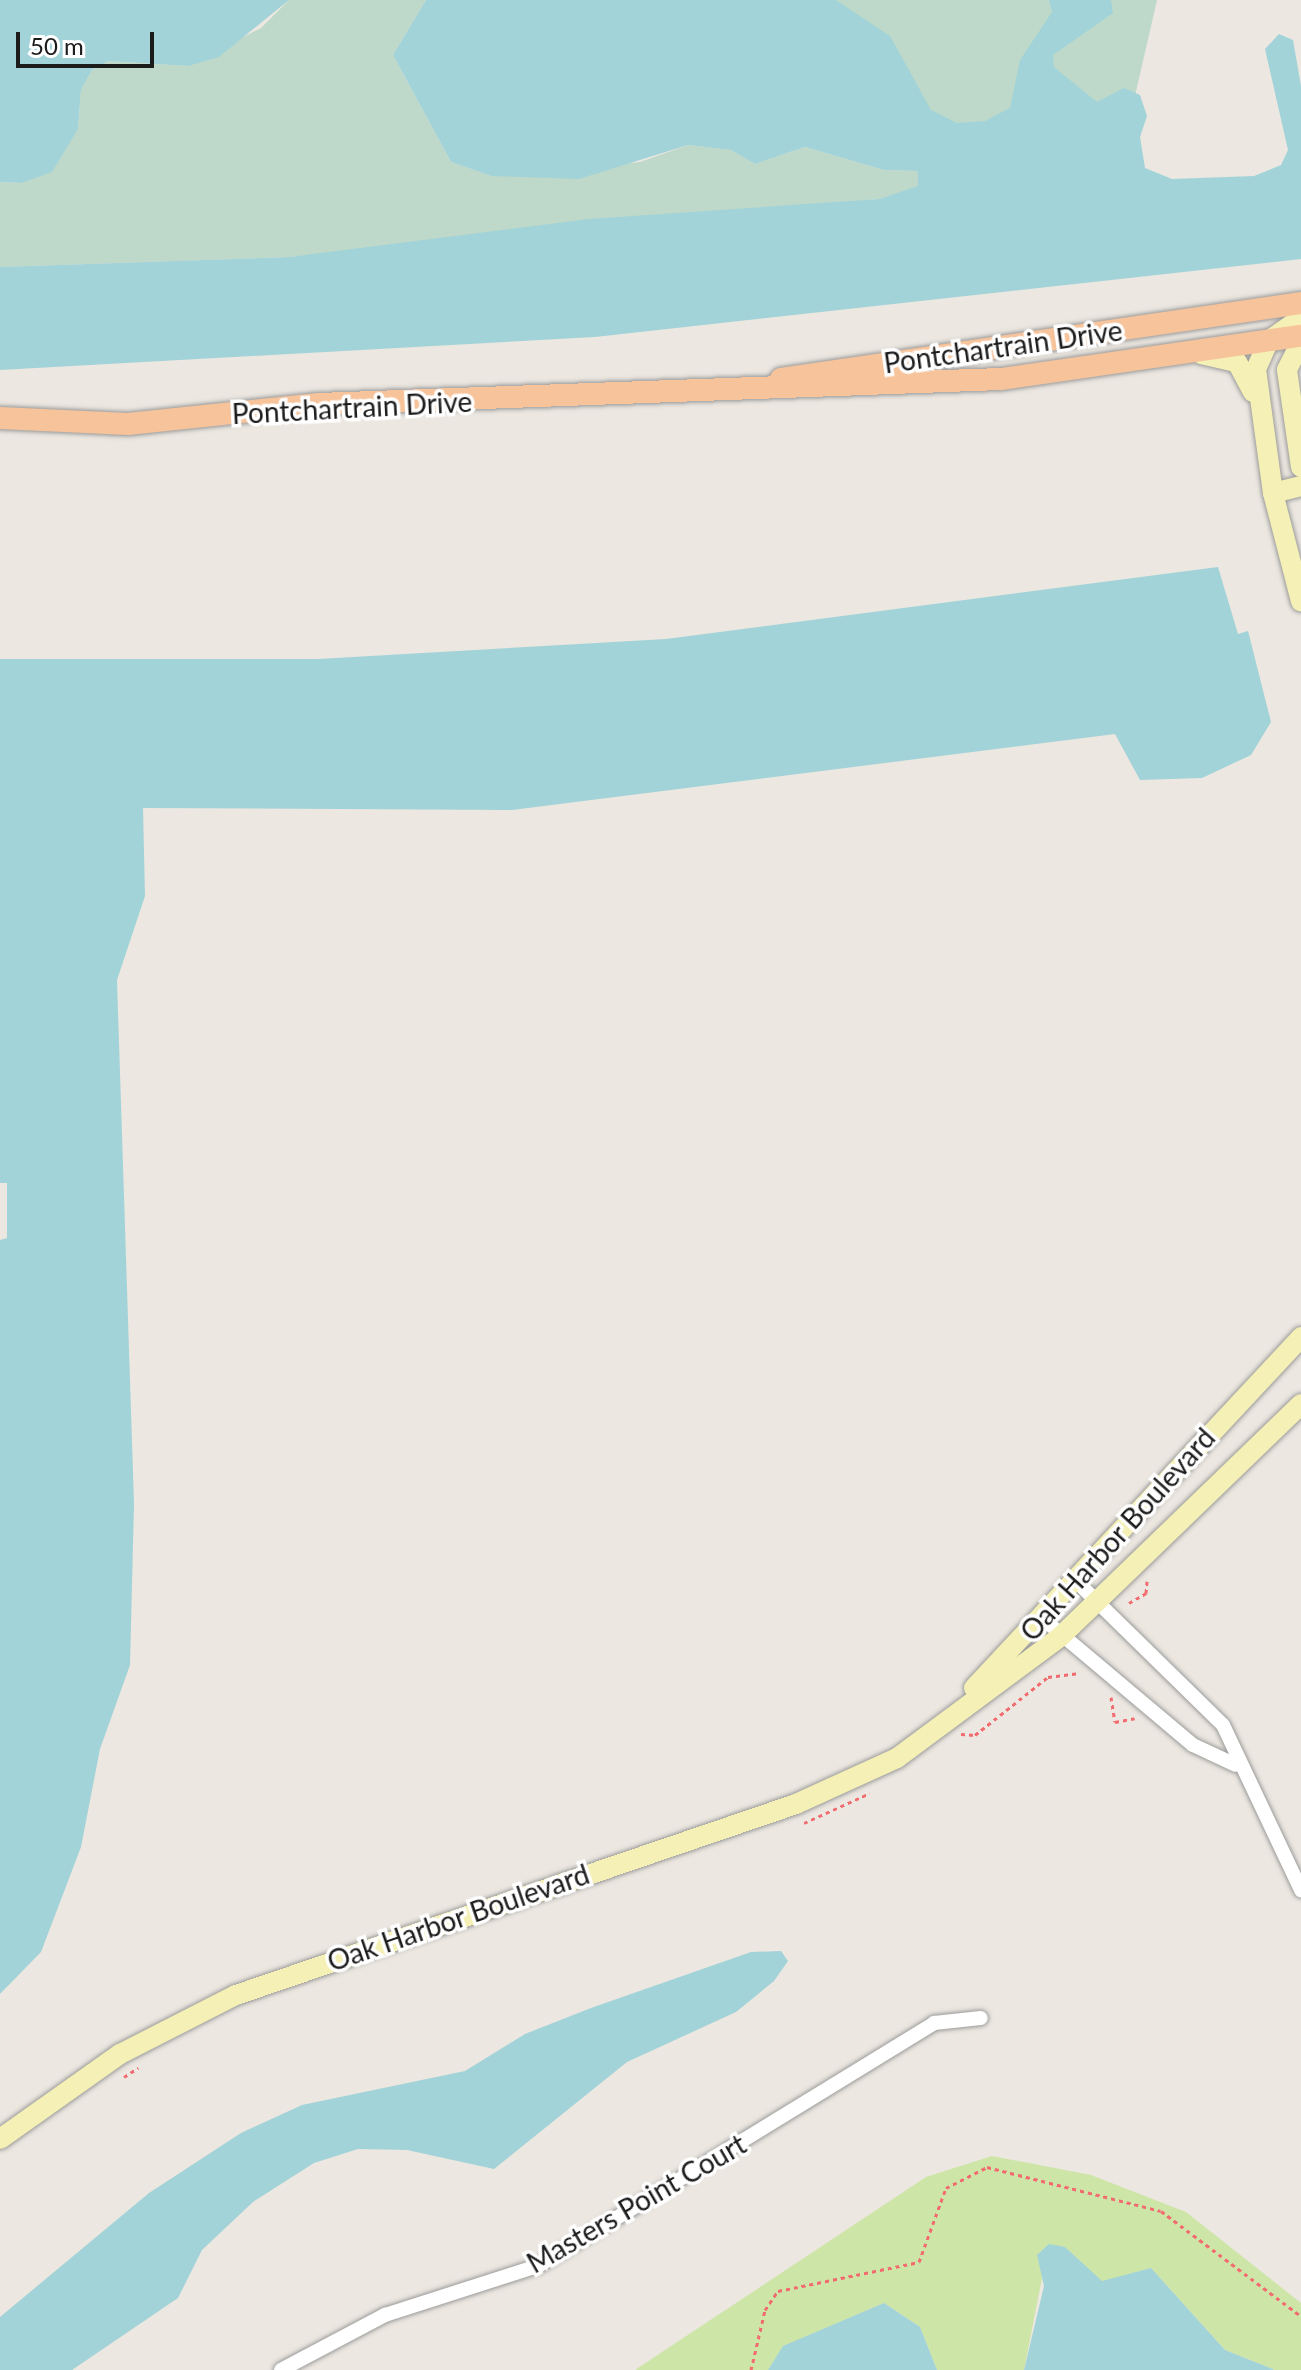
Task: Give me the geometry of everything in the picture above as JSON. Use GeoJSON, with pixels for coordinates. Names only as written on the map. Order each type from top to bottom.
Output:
{"type":"FeatureCollection","features":[{"type":"Feature","properties":{"kind":"main road","name":"Pontchartrain Drive"},"geometry":{"type":"LineString","coordinates":[[705,391],[1301,303]]}},
{"type":"Feature","properties":{"kind":"main road","name":"Pontchartrain Drive"},"geometry":{"type":"LineString","coordinates":[[0,418],[128,424],[319,404],[1001,379],[1201,354],[1301,336]]}},
{"type":"Feature","properties":{"kind":"street"},"geometry":{"type":"LineString","coordinates":[[1301,318],[1269,340],[1256,369],[1259,412],[1273,493],[1301,601]]}},
{"type":"Feature","properties":{"kind":"street"},"geometry":{"type":"LineString","coordinates":[[1301,342],[1287,370],[1301,467]]}},
{"type":"Feature","properties":{"kind":"street"},"geometry":{"type":"LineString","coordinates":[[1201,354],[1237,362],[1259,412]]}},
{"type":"Feature","properties":{"kind":"street"},"geometry":{"type":"LineString","coordinates":[[1273,493],[1301,486]]}},
{"type":"Feature","properties":{"kind":"street","name":"Oak Harbor Boulevard"},"geometry":{"type":"LineString","coordinates":[[933,1730],[1077,1582],[1301,1337]]}},
{"type":"Feature","properties":{"kind":"street","name":"Oak Harbor Boulevard"},"geometry":{"type":"LineString","coordinates":[[0,2139],[120,2054],[236,1995],[796,1804],[897,1758],[1061,1636],[1301,1404]]}},
{"type":"Feature","properties":{"kind":"street"},"geometry":{"type":"LineString","coordinates":[[1077,1582],[1223,1725],[1236,1765],[1268,1809],[1301,1890]]}},
{"type":"Feature","properties":{"kind":"street"},"geometry":{"type":"LineString","coordinates":[[1042,1618],[1193,1745],[1236,1765]]}},
{"type":"Feature","properties":{"kind":"street","name":"Masters Point Court"},"geometry":{"type":"LineString","coordinates":[[281,2370],[385,2315],[538,2266],[934,2023],[981,2018]]}},
{"type":"Feature","properties":{"kind":"path"},"geometry":{"type":"LineString","coordinates":[[751,2370],[765,2310],[778,2291],[919,2262],[946,2188],[987,2167],[1161,2211],[1301,2316]]}},
{"type":"Feature","properties":{"kind":"green space"},"geometry":{"type":"Polygon","coordinates":[[[289,0],[426,0],[393,55],[451,162],[491,176],[640,162],[688,145],[731,150],[755,164],[805,147],[884,170],[918,171],[918,187],[879,199],[289,257],[0,267],[0,182],[21,183],[78,129],[81,90],[92,70],[108,61],[188,66],[261,28],[289,0]]]}},
{"type":"Feature","properties":{"kind":"green space"},"geometry":{"type":"Polygon","coordinates":[[[781,0],[1157,0],[1113,192],[955,151],[781,0]]]}},
{"type":"Feature","properties":{"kind":"green space"},"geometry":{"type":"Polygon","coordinates":[[[992,2156],[1091,2175],[1186,2212],[1301,2303],[1301,2370],[1275,2370],[1225,2350],[1151,2268],[1102,2282],[1065,2247],[1044,2268],[1024,2370],[937,2370],[920,2327],[884,2303],[784,2346],[768,2370],[635,2370],[926,2177],[992,2156]]]}},
{"type":"Feature","properties":{"kind":"water"},"geometry":{"type":"Polygon","coordinates":[[[0,0],[289,0],[219,57],[188,66],[108,61],[92,70],[81,90],[78,129],[52,172],[21,183],[0,182],[0,0]]]}},
{"type":"Feature","properties":{"kind":"water"},"geometry":{"type":"Polygon","coordinates":[[[426,0],[836,0],[890,36],[931,110],[957,123],[985,121],[1010,108],[1020,60],[1052,12],[1049,0],[1111,0],[1113,13],[1053,55],[1054,67],[1097,102],[1124,88],[1140,95],[1147,116],[1140,137],[1145,168],[1172,179],[1254,176],[1281,165],[1288,150],[1265,49],[1279,34],[1293,40],[1301,86],[1301,259],[595,337],[0,370],[0,267],[289,257],[589,219],[879,199],[918,186],[918,171],[884,170],[805,147],[755,164],[731,150],[688,145],[579,179],[491,176],[451,162],[393,55],[426,0]]]}},
{"type":"Feature","properties":{"kind":"water"},"geometry":{"type":"Polygon","coordinates":[[[1218,567],[1238,634],[1248,631],[1271,722],[1251,755],[1202,778],[1140,780],[1115,734],[512,810],[143,808],[145,896],[117,980],[134,1504],[130,1665],[100,1749],[81,1847],[41,1952],[0,1994],[0,1240],[7,1238],[7,1183],[0,1183],[0,659],[318,659],[666,639],[1218,567]]]}},
{"type":"Feature","properties":{"kind":"water"},"geometry":{"type":"Polygon","coordinates":[[[781,1951],[788,1961],[774,1981],[736,2012],[627,2062],[494,2169],[407,2150],[358,2149],[314,2163],[253,2202],[202,2250],[178,2298],[72,2370],[0,2370],[0,2317],[149,2193],[241,2133],[302,2105],[465,2071],[525,2034],[591,2008],[751,1952],[781,1951]]]}},
{"type":"Feature","properties":{"kind":"water"},"geometry":{"type":"Polygon","coordinates":[[[1049,2244],[1065,2247],[1102,2281],[1151,2268],[1225,2350],[1275,2370],[1024,2370],[1044,2286],[1037,2255],[1049,2244]]]}},
{"type":"Feature","properties":{"kind":"water"},"geometry":{"type":"Polygon","coordinates":[[[884,2303],[920,2327],[937,2370],[768,2370],[783,2346],[884,2303]]]}}]}
